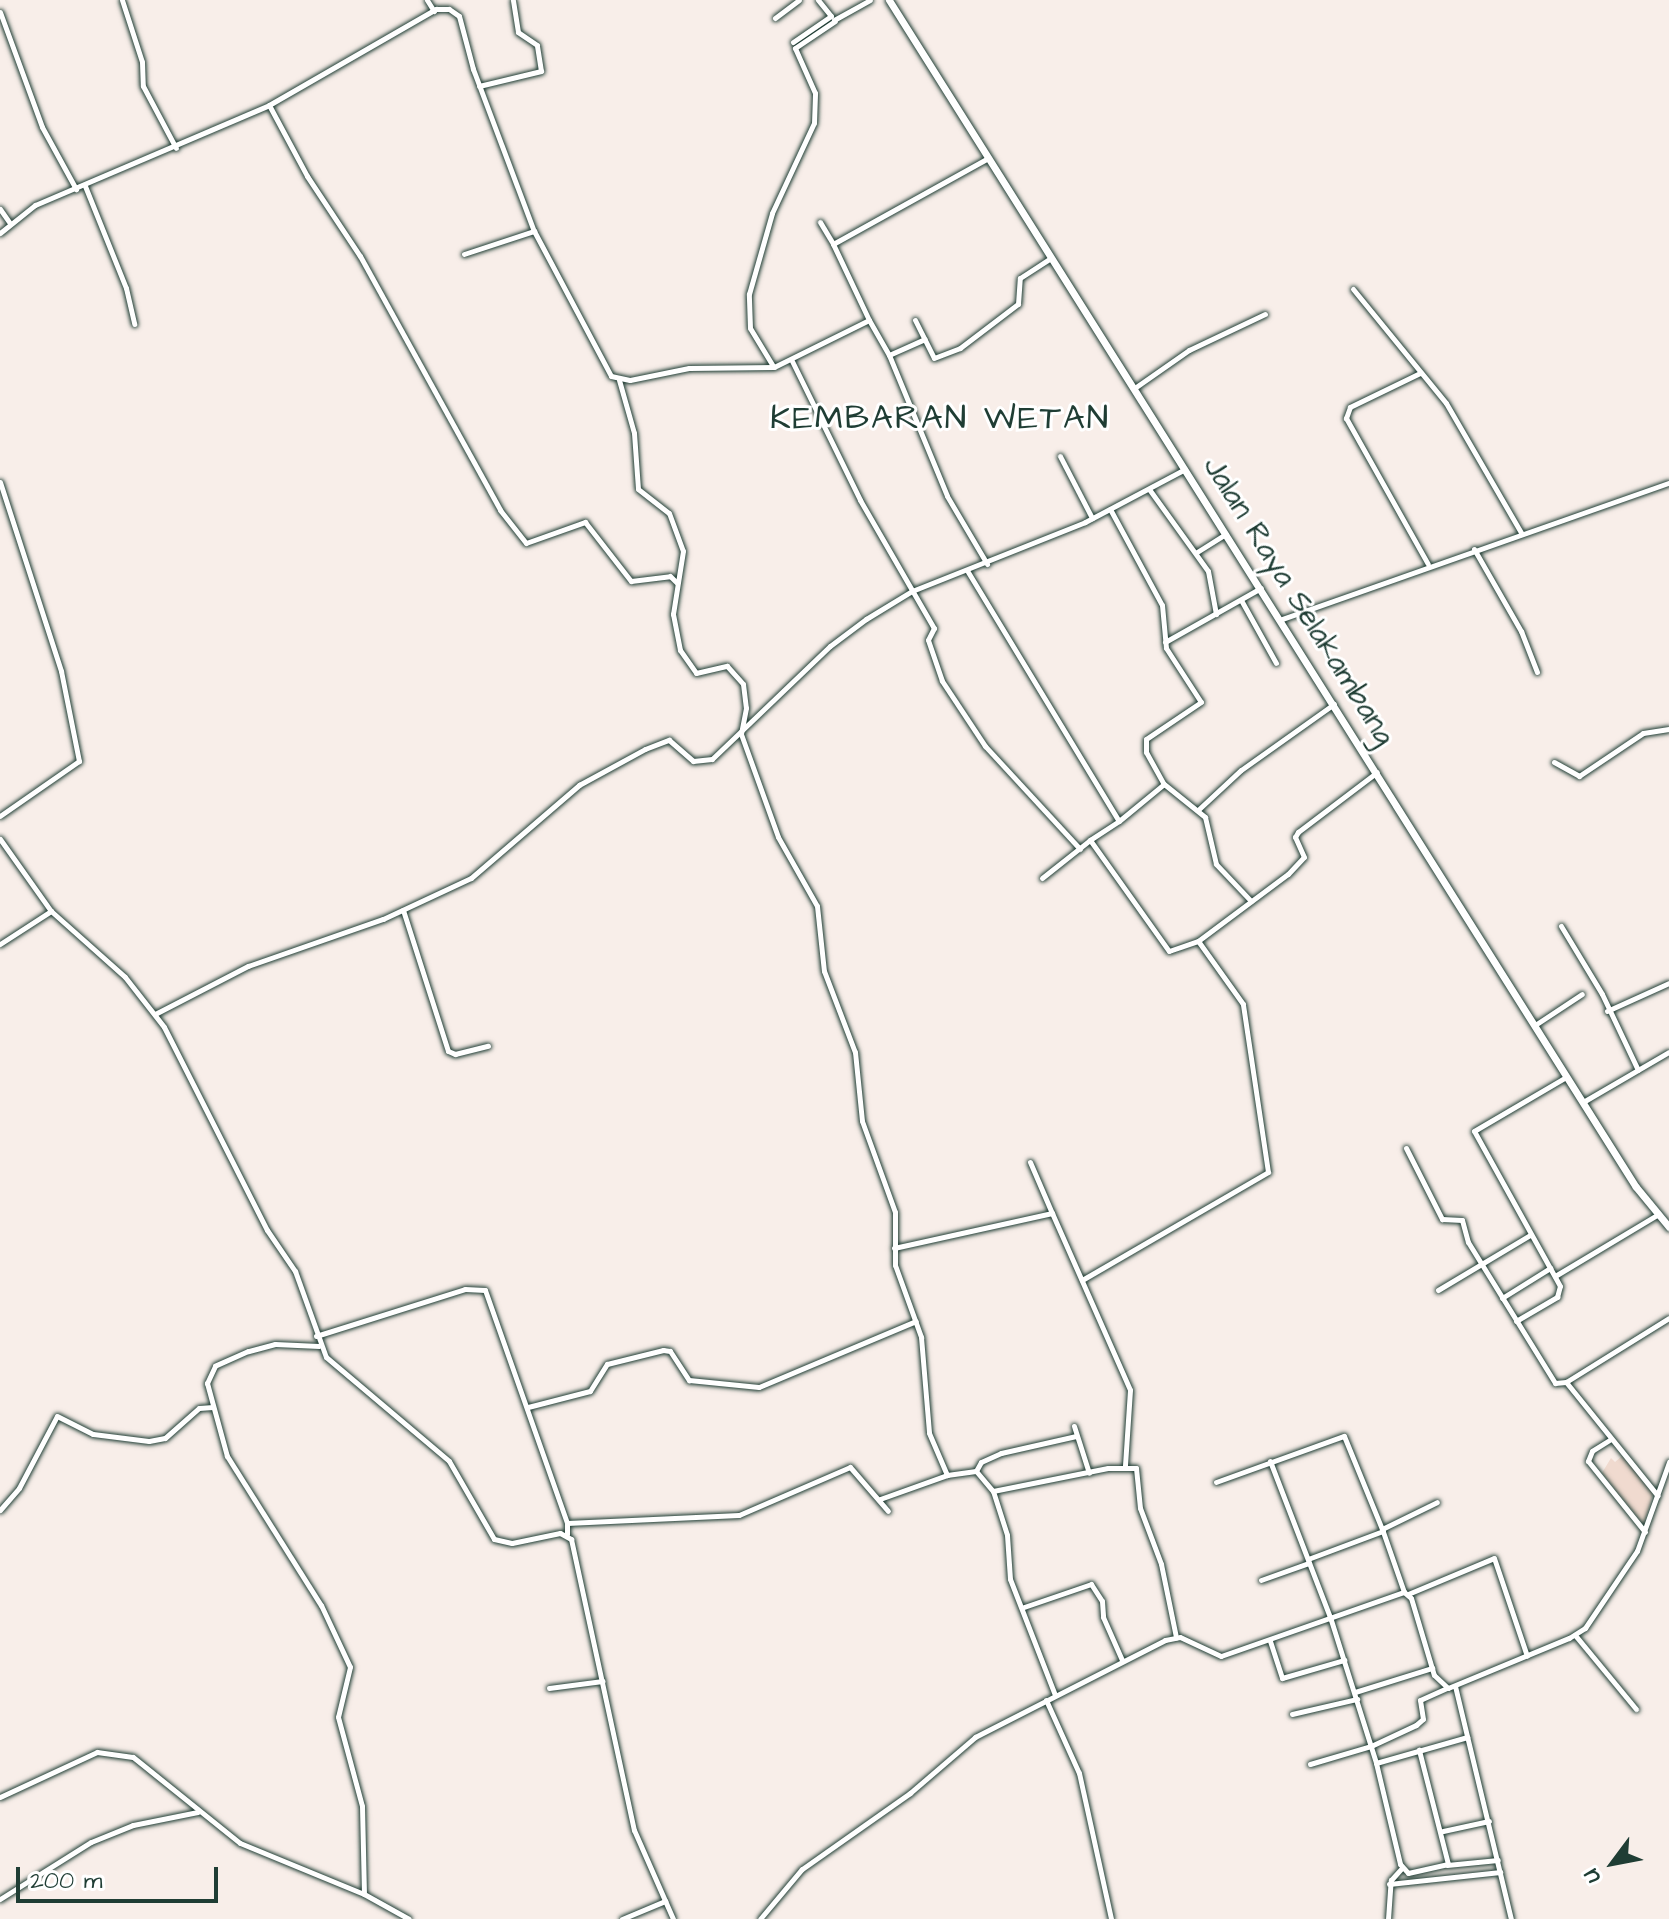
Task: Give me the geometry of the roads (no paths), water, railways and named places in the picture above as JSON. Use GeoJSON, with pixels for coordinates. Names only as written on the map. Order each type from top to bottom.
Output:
{"type":"FeatureCollection","features":[{"type":"Feature","properties":{"kind":"main road","name":"Jalan Raya Selakambang"},"geometry":{"type":"LineString","coordinates":[[889,0],[1378,771],[1583,1102],[1657,1215],[1669,1227]]}},
{"type":"Feature","properties":{"kind":"street"},"geometry":{"type":"LineString","coordinates":[[122,0],[140,53],[143,86],[176,148]]}},
{"type":"Feature","properties":{"kind":"street"},"geometry":{"type":"LineString","coordinates":[[427,0],[434,11]]}},
{"type":"Feature","properties":{"kind":"street"},"geometry":{"type":"LineString","coordinates":[[479,86],[541,71],[537,45],[518,32],[513,0]]}},
{"type":"Feature","properties":{"kind":"street"},"geometry":{"type":"LineString","coordinates":[[775,18],[799,0]]}},
{"type":"Feature","properties":{"kind":"street"},"geometry":{"type":"LineString","coordinates":[[818,0],[833,19]]}},
{"type":"Feature","properties":{"kind":"street"},"geometry":{"type":"LineString","coordinates":[[793,42],[870,0]]}},
{"type":"Feature","properties":{"kind":"street"},"geometry":{"type":"LineString","coordinates":[[0,233],[9,222],[76,189],[269,105],[434,11],[449,9],[459,16],[479,86],[534,231],[611,376],[619,380],[689,368],[774,367],[792,361],[869,320]]}},
{"type":"Feature","properties":{"kind":"street"},"geometry":{"type":"LineString","coordinates":[[0,12],[42,127],[76,189]]}},
{"type":"Feature","properties":{"kind":"street"},"geometry":{"type":"LineString","coordinates":[[774,367],[750,328],[749,294],[772,213],[814,123],[815,93],[795,48],[833,19]]}},
{"type":"Feature","properties":{"kind":"street"},"geometry":{"type":"LineString","coordinates":[[269,105],[307,176],[360,256],[500,510],[526,543],[585,522],[631,581],[670,576],[678,584]]}},
{"type":"Feature","properties":{"kind":"street"},"geometry":{"type":"LineString","coordinates":[[833,244],[988,158]]}},
{"type":"Feature","properties":{"kind":"street"},"geometry":{"type":"LineString","coordinates":[[85,186],[126,288],[134,324]]}},
{"type":"Feature","properties":{"kind":"street"},"geometry":{"type":"LineString","coordinates":[[0,209],[9,222]]}},
{"type":"Feature","properties":{"kind":"street"},"geometry":{"type":"LineString","coordinates":[[820,222],[889,355],[923,444],[987,564]]}},
{"type":"Feature","properties":{"kind":"street"},"geometry":{"type":"LineString","coordinates":[[464,254],[534,231]]}},
{"type":"Feature","properties":{"kind":"street"},"geometry":{"type":"LineString","coordinates":[[915,320],[935,358],[985,334],[999,315],[1018,304],[1020,278],[1052,258]]}},
{"type":"Feature","properties":{"kind":"street"},"geometry":{"type":"LineString","coordinates":[[1353,289],[1471,439],[1523,534]]}},
{"type":"Feature","properties":{"kind":"street"},"geometry":{"type":"LineString","coordinates":[[1136,387],[1189,350],[1265,314]]}},
{"type":"Feature","properties":{"kind":"street"},"geometry":{"type":"LineString","coordinates":[[889,355],[925,339]]}},
{"type":"Feature","properties":{"kind":"street"},"geometry":{"type":"LineString","coordinates":[[792,361],[934,628],[928,640],[939,672],[962,712],[997,761],[1080,849]]}},
{"type":"Feature","properties":{"kind":"street"},"geometry":{"type":"LineString","coordinates":[[1420,373],[1350,407],[1346,418],[1429,564]]}},
{"type":"Feature","properties":{"kind":"street"},"geometry":{"type":"LineString","coordinates":[[619,380],[634,433],[638,489],[669,513],[683,551],[673,614],[685,663],[696,673],[727,666],[736,672],[746,698],[741,734],[778,837],[817,906],[824,971],[855,1052],[862,1121],[895,1212],[895,1265],[916,1321],[929,1433],[947,1475]]}},
{"type":"Feature","properties":{"kind":"street"},"geometry":{"type":"LineString","coordinates":[[1060,456],[1092,518]]}},
{"type":"Feature","properties":{"kind":"street"},"geometry":{"type":"LineString","coordinates":[[155,1014],[248,966],[403,910],[471,878],[579,785],[645,749],[669,740],[700,762],[741,734],[847,632],[912,591],[968,572],[1092,518],[1186,469]]}},
{"type":"Feature","properties":{"kind":"street"},"geometry":{"type":"LineString","coordinates":[[0,482],[61,671],[79,761],[0,816]]}},
{"type":"Feature","properties":{"kind":"street"},"geometry":{"type":"LineString","coordinates":[[1282,619],[1429,564],[1669,483]]}},
{"type":"Feature","properties":{"kind":"street"},"geometry":{"type":"LineString","coordinates":[[1149,489],[1197,552],[1213,583],[1216,614]]}},
{"type":"Feature","properties":{"kind":"street"},"geometry":{"type":"LineString","coordinates":[[1110,509],[1162,605],[1165,642],[1201,705],[1144,741],[1164,784],[1199,809],[1216,864],[1251,901]]}},
{"type":"Feature","properties":{"kind":"street"},"geometry":{"type":"LineString","coordinates":[[1197,552],[1227,534]]}},
{"type":"Feature","properties":{"kind":"street"},"geometry":{"type":"LineString","coordinates":[[1474,549],[1521,631],[1537,672]]}},
{"type":"Feature","properties":{"kind":"street"},"geometry":{"type":"LineString","coordinates":[[968,572],[1119,821]]}},
{"type":"Feature","properties":{"kind":"street"},"geometry":{"type":"LineString","coordinates":[[1165,642],[1261,588]]}},
{"type":"Feature","properties":{"kind":"street"},"geometry":{"type":"LineString","coordinates":[[1241,600],[1276,663]]}},
{"type":"Feature","properties":{"kind":"street"},"geometry":{"type":"LineString","coordinates":[[1199,809],[1241,770],[1335,704]]}},
{"type":"Feature","properties":{"kind":"street"},"geometry":{"type":"LineString","coordinates":[[1554,762],[1579,776],[1643,733],[1669,729]]}},
{"type":"Feature","properties":{"kind":"street"},"geometry":{"type":"LineString","coordinates":[[1090,840],[1166,949],[1178,952],[1198,941],[1304,857],[1295,837],[1298,832],[1378,771]]}},
{"type":"Feature","properties":{"kind":"street"},"geometry":{"type":"LineString","coordinates":[[1042,878],[1164,784]]}},
{"type":"Feature","properties":{"kind":"street"},"geometry":{"type":"LineString","coordinates":[[0,839],[51,911],[125,977],[155,1014],[267,1230],[295,1271],[319,1346],[332,1365],[449,1461],[494,1539],[512,1543],[567,1534]]}},
{"type":"Feature","properties":{"kind":"street"},"geometry":{"type":"LineString","coordinates":[[403,910],[448,1051],[455,1054],[488,1046]]}},
{"type":"Feature","properties":{"kind":"street"},"geometry":{"type":"LineString","coordinates":[[0,944],[51,911]]}},
{"type":"Feature","properties":{"kind":"street"},"geometry":{"type":"LineString","coordinates":[[1561,926],[1638,1070]]}},
{"type":"Feature","properties":{"kind":"street"},"geometry":{"type":"LineString","coordinates":[[1082,1280],[1268,1172],[1243,1001],[1198,941]]}},
{"type":"Feature","properties":{"kind":"street"},"geometry":{"type":"LineString","coordinates":[[1607,1011],[1669,983]]}},
{"type":"Feature","properties":{"kind":"street"},"geometry":{"type":"LineString","coordinates":[[1535,1025],[1582,994]]}},
{"type":"Feature","properties":{"kind":"street"},"geometry":{"type":"LineString","coordinates":[[1583,1102],[1669,1052]]}},
{"type":"Feature","properties":{"kind":"street"},"geometry":{"type":"LineString","coordinates":[[1516,1321],[1560,1294],[1555,1276],[1474,1131],[1567,1076]]}},
{"type":"Feature","properties":{"kind":"street"},"geometry":{"type":"LineString","coordinates":[[1406,1148],[1442,1219],[1462,1220],[1481,1265],[1555,1383],[1566,1382],[1669,1318]]}},
{"type":"Feature","properties":{"kind":"street"},"geometry":{"type":"LineString","coordinates":[[1030,1162],[1130,1390],[1130,1467],[1140,1508],[1159,1555],[1176,1637]]}},
{"type":"Feature","properties":{"kind":"street"},"geometry":{"type":"LineString","coordinates":[[894,1248],[1052,1213]]}},
{"type":"Feature","properties":{"kind":"street"},"geometry":{"type":"LineString","coordinates":[[1555,1276],[1657,1215]]}},
{"type":"Feature","properties":{"kind":"street"},"geometry":{"type":"LineString","coordinates":[[1438,1290],[1530,1235]]}},
{"type":"Feature","properties":{"kind":"street"},"geometry":{"type":"LineString","coordinates":[[1502,1298],[1550,1268]]}},
{"type":"Feature","properties":{"kind":"street"},"geometry":{"type":"LineString","coordinates":[[316,1336],[479,1287],[490,1296],[567,1523],[567,1534],[576,1553],[634,1830],[673,1919]]}},
{"type":"Feature","properties":{"kind":"street"},"geometry":{"type":"LineString","coordinates":[[528,1407],[590,1391],[607,1364],[663,1350],[670,1351],[689,1380],[759,1387],[916,1321]]}},
{"type":"Feature","properties":{"kind":"street"},"geometry":{"type":"LineString","coordinates":[[319,1346],[275,1344],[219,1363],[206,1378],[213,1407],[239,1478],[321,1605],[350,1667],[338,1717],[362,1806],[364,1894]]}},
{"type":"Feature","properties":{"kind":"street"},"geometry":{"type":"LineString","coordinates":[[1566,1382],[1658,1496]]}},
{"type":"Feature","properties":{"kind":"street"},"geometry":{"type":"LineString","coordinates":[[0,1510],[19,1488],[57,1416],[93,1434],[149,1441],[165,1438],[199,1408],[213,1407]]}},
{"type":"Feature","properties":{"kind":"street"},"geometry":{"type":"LineString","coordinates":[[1074,1426],[1089,1473]]}},
{"type":"Feature","properties":{"kind":"street"},"geometry":{"type":"LineString","coordinates":[[880,1499],[947,1475],[977,1469],[1001,1453],[1076,1436]]}},
{"type":"Feature","properties":{"kind":"street"},"geometry":{"type":"LineString","coordinates":[[1216,1482],[1344,1436],[1383,1530],[1438,1683],[1452,1687]]}},
{"type":"Feature","properties":{"kind":"street"},"geometry":{"type":"LineString","coordinates":[[1611,1439],[1592,1451],[1588,1461],[1646,1533]]}},
{"type":"Feature","properties":{"kind":"street"},"geometry":{"type":"LineString","coordinates":[[1270,1461],[1331,1620],[1356,1696],[1402,1869]]}},
{"type":"Feature","properties":{"kind":"street"},"geometry":{"type":"LineString","coordinates":[[1310,1764],[1371,1746],[1421,1722],[1420,1700],[1575,1635],[1600,1608],[1646,1533],[1669,1463]]}},
{"type":"Feature","properties":{"kind":"street"},"geometry":{"type":"LineString","coordinates":[[567,1523],[739,1515],[850,1467],[888,1511]]}},
{"type":"Feature","properties":{"kind":"street"},"geometry":{"type":"LineString","coordinates":[[997,1489],[1130,1467]]}},
{"type":"Feature","properties":{"kind":"street"},"geometry":{"type":"LineString","coordinates":[[977,1469],[997,1489],[1007,1535],[1010,1579],[1024,1607],[1055,1695]]}},
{"type":"Feature","properties":{"kind":"street"},"geometry":{"type":"LineString","coordinates":[[1261,1580],[1383,1530],[1437,1502]]}},
{"type":"Feature","properties":{"kind":"street"},"geometry":{"type":"LineString","coordinates":[[760,1919],[820,1854],[910,1793],[975,1737],[1122,1660],[1176,1637],[1221,1656],[1331,1620],[1494,1558],[1527,1656]]}},
{"type":"Feature","properties":{"kind":"street"},"geometry":{"type":"LineString","coordinates":[[1024,1607],[1091,1584],[1102,1601],[1103,1617],[1122,1660]]}},
{"type":"Feature","properties":{"kind":"street"},"geometry":{"type":"LineString","coordinates":[[1575,1635],[1636,1709]]}},
{"type":"Feature","properties":{"kind":"street"},"geometry":{"type":"LineString","coordinates":[[1269,1641],[1282,1678],[1344,1660]]}},
{"type":"Feature","properties":{"kind":"street"},"geometry":{"type":"LineString","coordinates":[[1292,1714],[1356,1696],[1432,1668]]}},
{"type":"Feature","properties":{"kind":"street"},"geometry":{"type":"LineString","coordinates":[[549,1688],[603,1681]]}},
{"type":"Feature","properties":{"kind":"street"},"geometry":{"type":"LineString","coordinates":[[1452,1687],[1489,1821],[1511,1919]]}},
{"type":"Feature","properties":{"kind":"street"},"geometry":{"type":"LineString","coordinates":[[1046,1700],[1079,1773],[1111,1919]]}},
{"type":"Feature","properties":{"kind":"street"},"geometry":{"type":"LineString","coordinates":[[1376,1763],[1467,1737]]}},
{"type":"Feature","properties":{"kind":"street"},"geometry":{"type":"LineString","coordinates":[[1419,1750],[1436,1826],[1443,1831],[1489,1821]]}},
{"type":"Feature","properties":{"kind":"street"},"geometry":{"type":"LineString","coordinates":[[0,1797],[72,1760],[116,1752],[152,1770],[240,1843],[364,1894],[409,1919]]}},
{"type":"Feature","properties":{"kind":"street"},"geometry":{"type":"LineString","coordinates":[[0,1899],[91,1842],[133,1825],[199,1811]]}},
{"type":"Feature","properties":{"kind":"street"},"geometry":{"type":"LineString","coordinates":[[1443,1831],[1446,1865]]}},
{"type":"Feature","properties":{"kind":"street"},"geometry":{"type":"LineString","coordinates":[[1388,1919],[1389,1884],[1402,1869],[1498,1860]]}},
{"type":"Feature","properties":{"kind":"street"},"geometry":{"type":"LineString","coordinates":[[1389,1884],[1500,1872]]}},
{"type":"Feature","properties":{"kind":"street"},"geometry":{"type":"LineString","coordinates":[[622,1919],[665,1901]]}},
{"type":"Feature","properties":{"kind":"district","name":"KEMBARAN WETAN"},"geometry":{"type":"Point","coordinates":[940,419]}}]}
